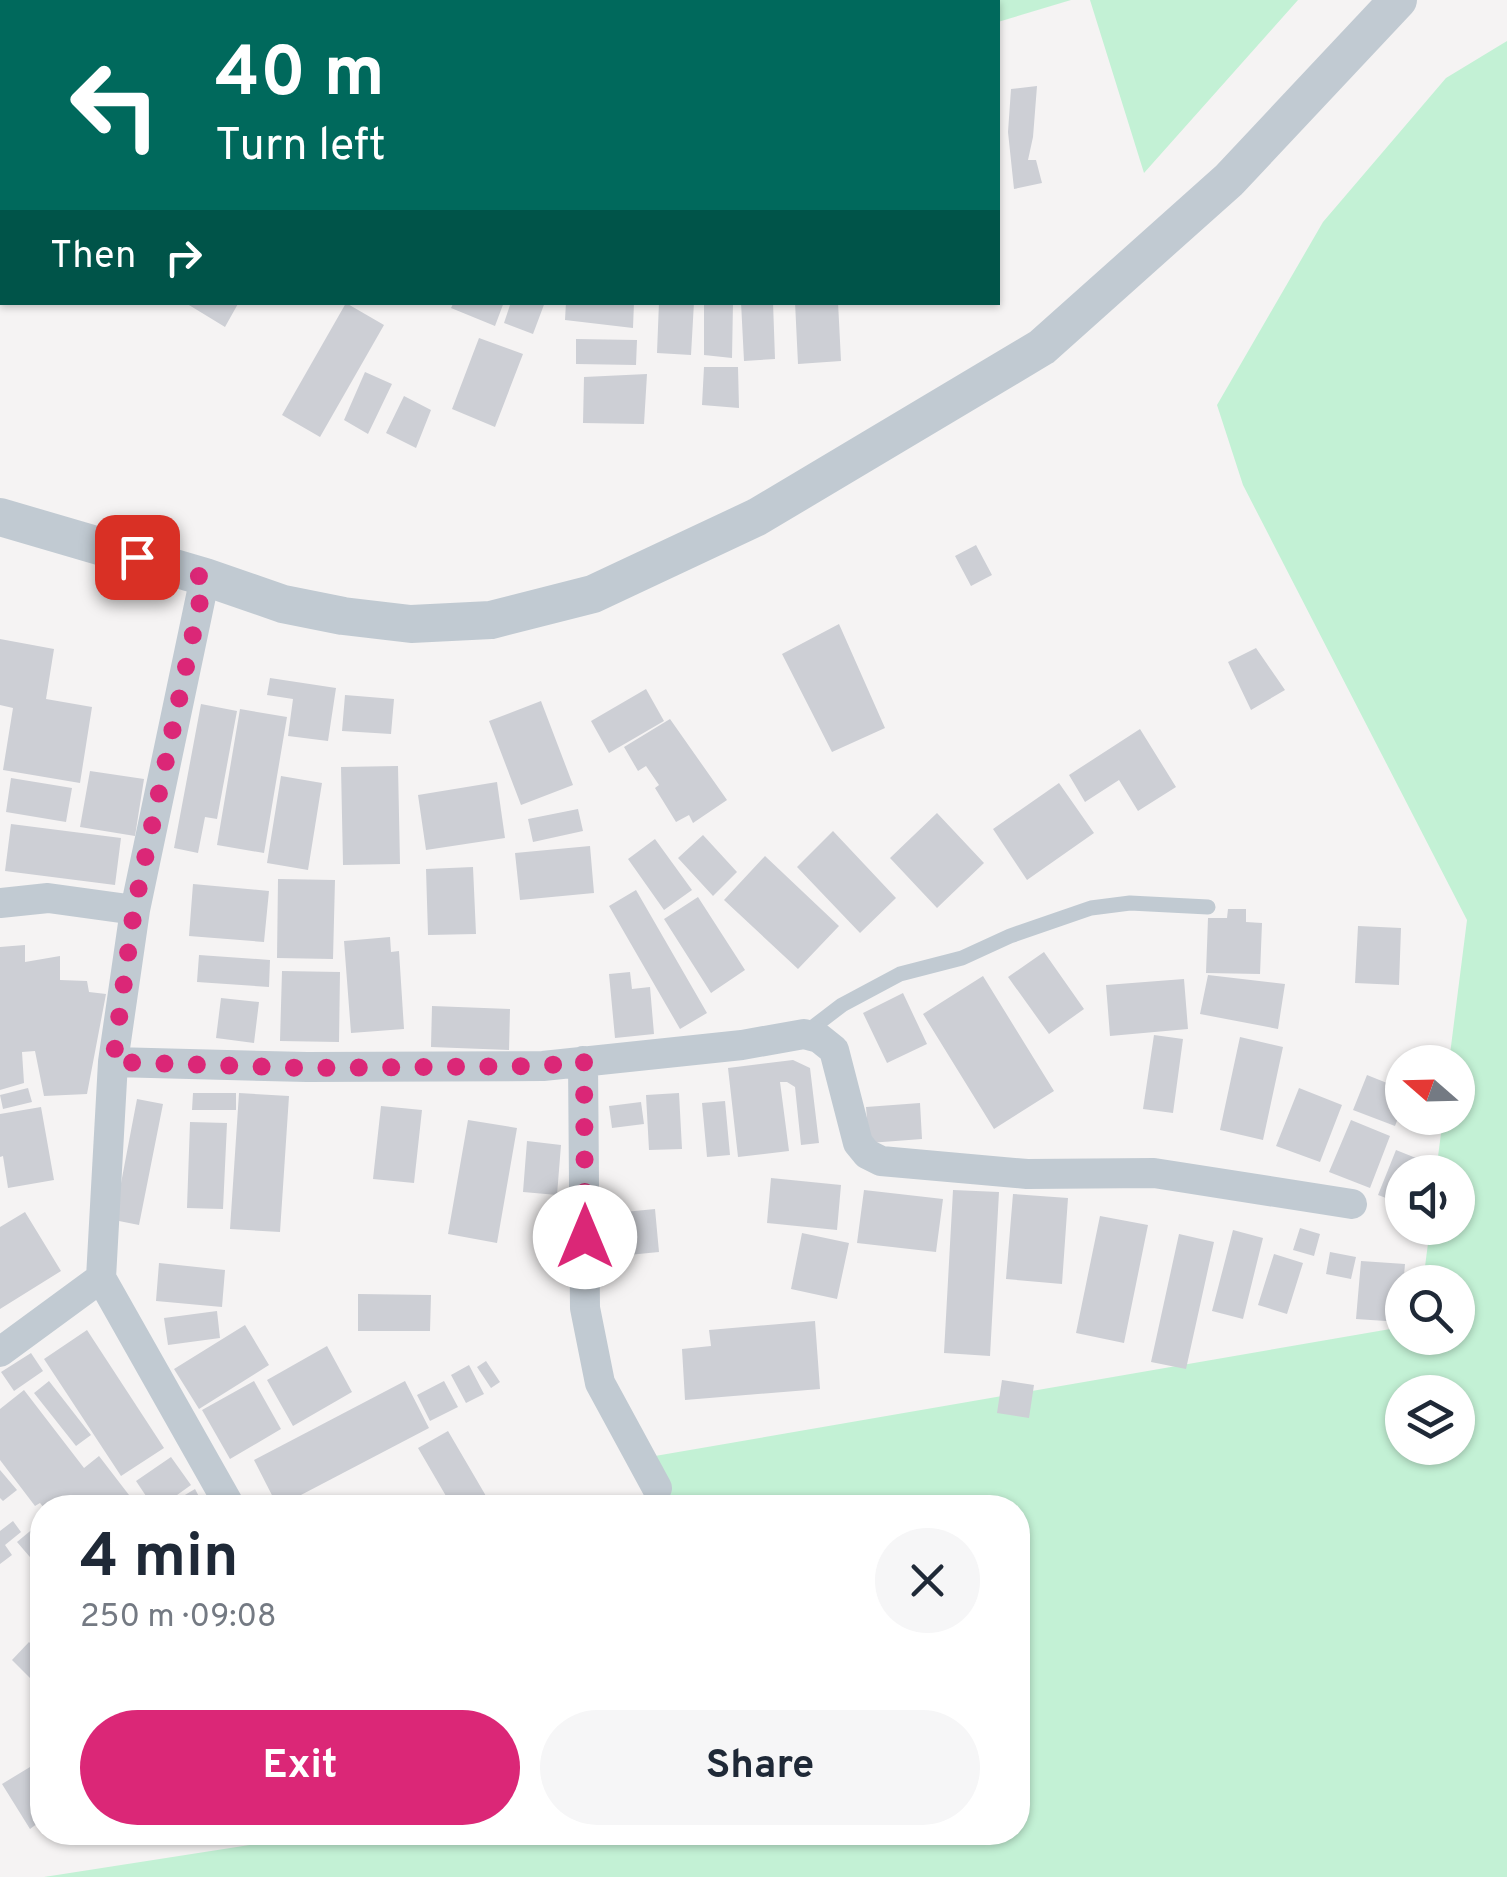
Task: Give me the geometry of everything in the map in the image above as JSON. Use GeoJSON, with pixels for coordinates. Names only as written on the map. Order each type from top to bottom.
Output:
{"type":"FeatureCollection","features":[{"type":"Feature","properties":{"kind":"street"},"geometry":{"type":"LineString","coordinates":[[0,517],[282,604],[343,616],[411,624],[491,620],[593,594],[758,516],[1042,347],[1229,180],[1398,0]]}},
{"type":"Feature","properties":{"kind":"street"},"geometry":{"type":"LineString","coordinates":[[205,578],[134,910],[113,1062],[102,1278],[224,1495]]}},
{"type":"Feature","properties":{"kind":"street"},"geometry":{"type":"LineString","coordinates":[[0,903],[48,898],[134,910]]}},
{"type":"Feature","properties":{"kind":"street"},"geometry":{"type":"LineString","coordinates":[[113,1062],[306,1068],[542,1066],[804,1034],[819,1038],[834,1050],[858,1143],[880,1162],[1027,1174],[1154,1173],[1352,1204]]}},
{"type":"Feature","properties":{"kind":"street"},"geometry":{"type":"LineString","coordinates":[[584,1061],[585,1308],[591,1346],[600,1383],[656,1488]]}},
{"type":"Feature","properties":{"kind":"street"},"geometry":{"type":"LineString","coordinates":[[0,1352],[102,1278]]}},
{"type":"Feature","properties":{"kind":"lane"},"geometry":{"type":"LineString","coordinates":[[804,1034],[842,1005],[900,974],[962,958],[1010,936],[1091,908],[1130,902],[1208,906]]}},
{"type":"Feature","properties":{"kind":"green space"},"geometry":{"type":"Polygon","coordinates":[[[1000,0],[1071,0],[1000,21],[1000,0]]]}},
{"type":"Feature","properties":{"kind":"green space"},"geometry":{"type":"Polygon","coordinates":[[[1090,0],[1298,0],[1144,173],[1090,0]]]}},
{"type":"Feature","properties":{"kind":"green space"},"geometry":{"type":"Polygon","coordinates":[[[1507,41],[1507,1877],[44,1877],[250,1845],[1030,1845],[1030,1495],[663,1495],[655,1456],[1385,1330],[1385,1355],[1475,1355],[1475,1265],[1425,1265],[1428,1245],[1475,1245],[1475,1155],[1438,1155],[1441,1135],[1475,1135],[1475,1045],[1451,1045],[1467,920],[1243,485],[1217,405],[1323,222],[1446,78],[1507,41]]]}},
{"type":"Feature","properties":{"kind":"building"},"geometry":{"type":"Polygon","coordinates":[[[1037,86],[1028,160],[1036,160],[1042,183],[1014,189],[1008,132],[1011,89],[1037,86]]]}},
{"type":"Feature","properties":{"kind":"building"},"geometry":{"type":"Polygon","coordinates":[[[189,305],[237,305],[225,327],[189,305]]]}},
{"type":"Feature","properties":{"kind":"building"},"geometry":{"type":"Polygon","coordinates":[[[345,305],[384,325],[320,437],[282,415],[345,305]]]}},
{"type":"Feature","properties":{"kind":"building"},"geometry":{"type":"Polygon","coordinates":[[[452,305],[503,305],[495,326],[451,308],[452,305]]]}},
{"type":"Feature","properties":{"kind":"building"},"geometry":{"type":"Polygon","coordinates":[[[510,305],[544,305],[533,334],[504,323],[510,305]]]}},
{"type":"Feature","properties":{"kind":"building"},"geometry":{"type":"Polygon","coordinates":[[[566,305],[634,305],[633,328],[565,320],[566,305]]]}},
{"type":"Feature","properties":{"kind":"building"},"geometry":{"type":"Polygon","coordinates":[[[659,305],[694,305],[691,355],[657,353],[659,305]]]}},
{"type":"Feature","properties":{"kind":"building"},"geometry":{"type":"Polygon","coordinates":[[[704,305],[733,305],[732,358],[704,355],[704,305]]]}},
{"type":"Feature","properties":{"kind":"building"},"geometry":{"type":"Polygon","coordinates":[[[741,305],[773,305],[775,359],[744,361],[741,305]]]}},
{"type":"Feature","properties":{"kind":"building"},"geometry":{"type":"Polygon","coordinates":[[[795,305],[838,305],[841,361],[798,364],[795,305]]]}},
{"type":"Feature","properties":{"kind":"building"},"geometry":{"type":"Polygon","coordinates":[[[479,338],[523,354],[495,427],[452,409],[479,338]]]}},
{"type":"Feature","properties":{"kind":"building"},"geometry":{"type":"Polygon","coordinates":[[[576,339],[637,340],[636,365],[576,364],[576,339]]]}},
{"type":"Feature","properties":{"kind":"building"},"geometry":{"type":"Polygon","coordinates":[[[704,367],[738,367],[739,408],[702,405],[704,367]]]}},
{"type":"Feature","properties":{"kind":"building"},"geometry":{"type":"Polygon","coordinates":[[[365,372],[392,384],[368,434],[344,420],[365,372]]]}},
{"type":"Feature","properties":{"kind":"building"},"geometry":{"type":"Polygon","coordinates":[[[647,374],[644,424],[583,423],[584,377],[647,374]]]}},
{"type":"Feature","properties":{"kind":"building"},"geometry":{"type":"Polygon","coordinates":[[[404,396],[431,410],[416,448],[386,433],[404,396]]]}},
{"type":"Feature","properties":{"kind":"building"},"geometry":{"type":"Polygon","coordinates":[[[976,545],[992,575],[971,586],[955,556],[976,545]]]}},
{"type":"Feature","properties":{"kind":"building"},"geometry":{"type":"Polygon","coordinates":[[[839,624],[885,728],[832,752],[782,654],[839,624]]]}},
{"type":"Feature","properties":{"kind":"building"},"geometry":{"type":"Polygon","coordinates":[[[0,639],[54,649],[46,699],[92,707],[80,783],[3,770],[13,708],[0,705],[0,639]]]}},
{"type":"Feature","properties":{"kind":"building"},"geometry":{"type":"Polygon","coordinates":[[[1256,648],[1285,690],[1251,710],[1228,662],[1256,648]]]}},
{"type":"Feature","properties":{"kind":"building"},"geometry":{"type":"Polygon","coordinates":[[[270,678],[336,688],[328,741],[288,736],[293,699],[267,695],[270,678]]]}},
{"type":"Feature","properties":{"kind":"building"},"geometry":{"type":"Polygon","coordinates":[[[646,689],[664,721],[609,753],[591,721],[646,689]]]}},
{"type":"Feature","properties":{"kind":"building"},"geometry":{"type":"Polygon","coordinates":[[[345,695],[394,699],[391,734],[342,731],[345,695]]]}},
{"type":"Feature","properties":{"kind":"building"},"geometry":{"type":"Polygon","coordinates":[[[541,701],[573,785],[521,805],[489,721],[541,701]]]}},
{"type":"Feature","properties":{"kind":"building"},"geometry":{"type":"Polygon","coordinates":[[[201,704],[237,711],[217,819],[205,817],[198,853],[174,848],[201,704]]]}},
{"type":"Feature","properties":{"kind":"building"},"geometry":{"type":"Polygon","coordinates":[[[240,709],[287,717],[264,853],[217,845],[240,709]]]}},
{"type":"Feature","properties":{"kind":"building"},"geometry":{"type":"Polygon","coordinates":[[[670,719],[727,800],[693,823],[689,815],[676,822],[646,766],[638,771],[624,747],[670,719]]]}},
{"type":"Feature","properties":{"kind":"building"},"geometry":{"type":"Polygon","coordinates":[[[1140,729],[1176,787],[1138,811],[1119,780],[1085,802],[1069,775],[1140,729]]]}},
{"type":"Feature","properties":{"kind":"building"},"geometry":{"type":"Polygon","coordinates":[[[398,766],[400,864],[343,865],[341,767],[398,766]]]}},
{"type":"Feature","properties":{"kind":"building"},"geometry":{"type":"Polygon","coordinates":[[[90,771],[144,779],[135,836],[80,827],[90,771]]]}},
{"type":"Feature","properties":{"kind":"building"},"geometry":{"type":"Polygon","coordinates":[[[281,776],[322,783],[308,870],[267,863],[281,776]]]}},
{"type":"Feature","properties":{"kind":"building"},"geometry":{"type":"Polygon","coordinates":[[[11,778],[72,788],[66,822],[6,812],[11,778]]]}},
{"type":"Feature","properties":{"kind":"building"},"geometry":{"type":"Polygon","coordinates":[[[497,782],[505,838],[426,850],[418,795],[497,782]]]}},
{"type":"Feature","properties":{"kind":"building"},"geometry":{"type":"Polygon","coordinates":[[[1059,783],[1094,833],[1027,880],[993,829],[1059,783]]]}},
{"type":"Feature","properties":{"kind":"building"},"geometry":{"type":"Polygon","coordinates":[[[578,809],[583,831],[533,842],[528,819],[578,809]]]}},
{"type":"Feature","properties":{"kind":"building"},"geometry":{"type":"Polygon","coordinates":[[[937,813],[984,863],[937,908],[890,858],[937,813]]]}},
{"type":"Feature","properties":{"kind":"building"},"geometry":{"type":"Polygon","coordinates":[[[11,824],[121,838],[115,885],[5,871],[11,824]]]}},
{"type":"Feature","properties":{"kind":"building"},"geometry":{"type":"Polygon","coordinates":[[[833,831],[896,898],[860,933],[797,867],[833,831]]]}},
{"type":"Feature","properties":{"kind":"building"},"geometry":{"type":"Polygon","coordinates":[[[703,835],[737,872],[713,896],[678,858],[703,835]]]}},
{"type":"Feature","properties":{"kind":"building"},"geometry":{"type":"Polygon","coordinates":[[[655,839],[692,890],[664,910],[628,859],[655,839]]]}},
{"type":"Feature","properties":{"kind":"building"},"geometry":{"type":"Polygon","coordinates":[[[590,846],[594,893],[520,900],[515,853],[590,846]]]}},
{"type":"Feature","properties":{"kind":"building"},"geometry":{"type":"Polygon","coordinates":[[[765,856],[839,926],[798,969],[724,900],[765,856]]]}},
{"type":"Feature","properties":{"kind":"building"},"geometry":{"type":"Polygon","coordinates":[[[473,867],[476,934],[428,935],[426,869],[473,867]]]}},
{"type":"Feature","properties":{"kind":"building"},"geometry":{"type":"Polygon","coordinates":[[[278,879],[335,880],[333,959],[277,958],[278,879]]]}},
{"type":"Feature","properties":{"kind":"building"},"geometry":{"type":"Polygon","coordinates":[[[193,884],[269,891],[264,942],[189,936],[193,884]]]}},
{"type":"Feature","properties":{"kind":"building"},"geometry":{"type":"Polygon","coordinates":[[[636,890],[707,1013],[680,1029],[609,906],[636,890]]]}},
{"type":"Feature","properties":{"kind":"building"},"geometry":{"type":"Polygon","coordinates":[[[698,897],[745,970],[711,993],[664,919],[698,897]]]}},
{"type":"Feature","properties":{"kind":"building"},"geometry":{"type":"Polygon","coordinates":[[[1228,909],[1246,909],[1246,922],[1262,923],[1260,974],[1206,973],[1208,918],[1227,918],[1228,909]]]}},
{"type":"Feature","properties":{"kind":"building"},"geometry":{"type":"Polygon","coordinates":[[[1358,926],[1401,928],[1399,985],[1355,983],[1358,926]]]}},
{"type":"Feature","properties":{"kind":"building"},"geometry":{"type":"Polygon","coordinates":[[[390,937],[391,952],[399,951],[404,1029],[351,1033],[344,941],[390,937]]]}},
{"type":"Feature","properties":{"kind":"building"},"geometry":{"type":"Polygon","coordinates":[[[25,945],[25,962],[60,956],[60,980],[87,981],[89,992],[106,994],[87,1094],[44,1096],[35,1051],[22,1052],[24,1083],[0,1090],[0,947],[25,945]]]}},
{"type":"Feature","properties":{"kind":"building"},"geometry":{"type":"Polygon","coordinates":[[[1044,952],[1084,1009],[1049,1034],[1008,977],[1044,952]]]}},
{"type":"Feature","properties":{"kind":"building"},"geometry":{"type":"Polygon","coordinates":[[[199,955],[270,960],[269,987],[197,982],[199,955]]]}},
{"type":"Feature","properties":{"kind":"building"},"geometry":{"type":"Polygon","coordinates":[[[282,971],[340,972],[339,1042],[280,1041],[282,971]]]}},
{"type":"Feature","properties":{"kind":"building"},"geometry":{"type":"Polygon","coordinates":[[[630,972],[632,989],[650,987],[654,1034],[615,1038],[609,974],[630,972]]]}},
{"type":"Feature","properties":{"kind":"building"},"geometry":{"type":"Polygon","coordinates":[[[1208,975],[1285,984],[1278,1029],[1200,1014],[1208,975]]]}},
{"type":"Feature","properties":{"kind":"building"},"geometry":{"type":"Polygon","coordinates":[[[983,976],[1054,1091],[994,1129],[923,1014],[983,976]]]}},
{"type":"Feature","properties":{"kind":"building"},"geometry":{"type":"Polygon","coordinates":[[[1184,979],[1188,1029],[1110,1036],[1106,985],[1184,979]]]}},
{"type":"Feature","properties":{"kind":"building"},"geometry":{"type":"Polygon","coordinates":[[[903,993],[927,1044],[887,1063],[863,1013],[903,993]]]}},
{"type":"Feature","properties":{"kind":"building"},"geometry":{"type":"Polygon","coordinates":[[[221,998],[259,1002],[254,1043],[216,1038],[221,998]]]}},
{"type":"Feature","properties":{"kind":"building"},"geometry":{"type":"Polygon","coordinates":[[[432,1006],[510,1009],[509,1050],[431,1047],[432,1006]]]}},
{"type":"Feature","properties":{"kind":"building"},"geometry":{"type":"Polygon","coordinates":[[[1154,1035],[1183,1039],[1173,1113],[1143,1109],[1154,1035]]]}},
{"type":"Feature","properties":{"kind":"building"},"geometry":{"type":"Polygon","coordinates":[[[1240,1037],[1283,1047],[1263,1140],[1220,1130],[1240,1037]]]}},
{"type":"Feature","properties":{"kind":"building"},"geometry":{"type":"Polygon","coordinates":[[[793,1060],[810,1068],[819,1143],[801,1145],[795,1087],[780,1082],[789,1151],[738,1157],[728,1068],[793,1060]]]}},
{"type":"Feature","properties":{"kind":"building"},"geometry":{"type":"Polygon","coordinates":[[[1367,1075],[1385,1082],[1385,1122],[1353,1110],[1367,1075]]]}},
{"type":"Feature","properties":{"kind":"building"},"geometry":{"type":"Polygon","coordinates":[[[28,1088],[32,1102],[3,1109],[0,1095],[28,1088]]]}},
{"type":"Feature","properties":{"kind":"building"},"geometry":{"type":"Polygon","coordinates":[[[1299,1088],[1342,1105],[1320,1162],[1276,1146],[1299,1088]]]}},
{"type":"Feature","properties":{"kind":"building"},"geometry":{"type":"Polygon","coordinates":[[[193,1093],[236,1093],[236,1110],[192,1110],[193,1093]]]}},
{"type":"Feature","properties":{"kind":"building"},"geometry":{"type":"Polygon","coordinates":[[[239,1093],[289,1096],[280,1232],[230,1229],[239,1093]]]}},
{"type":"Feature","properties":{"kind":"building"},"geometry":{"type":"Polygon","coordinates":[[[679,1093],[682,1149],[649,1150],[646,1095],[679,1093]]]}},
{"type":"Feature","properties":{"kind":"building"},"geometry":{"type":"Polygon","coordinates":[[[137,1099],[163,1104],[139,1225],[114,1220],[137,1099]]]}},
{"type":"Feature","properties":{"kind":"building"},"geometry":{"type":"Polygon","coordinates":[[[725,1101],[730,1155],[707,1157],[702,1103],[725,1101]]]}},
{"type":"Feature","properties":{"kind":"building"},"geometry":{"type":"Polygon","coordinates":[[[641,1102],[644,1124],[612,1128],[609,1106],[641,1102]]]}},
{"type":"Feature","properties":{"kind":"building"},"geometry":{"type":"Polygon","coordinates":[[[920,1103],[922,1139],[869,1143],[866,1107],[920,1103]]]}},
{"type":"Feature","properties":{"kind":"building"},"geometry":{"type":"Polygon","coordinates":[[[381,1106],[422,1110],[414,1183],[373,1179],[381,1106]]]}},
{"type":"Feature","properties":{"kind":"building"},"geometry":{"type":"Polygon","coordinates":[[[41,1107],[54,1180],[8,1188],[3,1156],[0,1157],[0,1114],[41,1107]]]}},
{"type":"Feature","properties":{"kind":"building"},"geometry":{"type":"Polygon","coordinates":[[[468,1120],[517,1128],[497,1243],[448,1234],[468,1120]]]}},
{"type":"Feature","properties":{"kind":"building"},"geometry":{"type":"Polygon","coordinates":[[[1351,1120],[1390,1136],[1370,1188],[1329,1172],[1351,1120]]]}},
{"type":"Feature","properties":{"kind":"building"},"geometry":{"type":"Polygon","coordinates":[[[190,1122],[227,1123],[223,1209],[187,1208],[190,1122]]]}},
{"type":"Feature","properties":{"kind":"building"},"geometry":{"type":"Polygon","coordinates":[[[527,1141],[561,1145],[557,1195],[523,1192],[527,1141]]]}},
{"type":"Feature","properties":{"kind":"building"},"geometry":{"type":"Polygon","coordinates":[[[771,1178],[841,1185],[837,1230],[767,1223],[771,1178]]]}},
{"type":"Feature","properties":{"kind":"building"},"geometry":{"type":"Polygon","coordinates":[[[1385,1178],[1385,1198],[1378,1195],[1385,1178]]]}},
{"type":"Feature","properties":{"kind":"building"},"geometry":{"type":"Polygon","coordinates":[[[864,1190],[943,1199],[936,1252],[857,1243],[864,1190]]]}},
{"type":"Feature","properties":{"kind":"building"},"geometry":{"type":"Polygon","coordinates":[[[953,1190],[999,1192],[990,1356],[944,1353],[953,1190]]]}},
{"type":"Feature","properties":{"kind":"building"},"geometry":{"type":"Polygon","coordinates":[[[1013,1194],[1068,1198],[1062,1284],[1006,1279],[1013,1194]]]}},
{"type":"Feature","properties":{"kind":"building"},"geometry":{"type":"Polygon","coordinates":[[[655,1209],[659,1252],[608,1257],[604,1214],[655,1209]]]}},
{"type":"Feature","properties":{"kind":"building"},"geometry":{"type":"Polygon","coordinates":[[[25,1212],[61,1271],[0,1309],[0,1227],[25,1212]]]}},
{"type":"Feature","properties":{"kind":"building"},"geometry":{"type":"Polygon","coordinates":[[[1100,1216],[1148,1225],[1124,1343],[1076,1333],[1100,1216]]]}},
{"type":"Feature","properties":{"kind":"building"},"geometry":{"type":"Polygon","coordinates":[[[1300,1228],[1320,1234],[1314,1256],[1293,1250],[1300,1228]]]}},
{"type":"Feature","properties":{"kind":"building"},"geometry":{"type":"Polygon","coordinates":[[[1233,1230],[1263,1238],[1243,1319],[1212,1311],[1233,1230]]]}},
{"type":"Feature","properties":{"kind":"building"},"geometry":{"type":"Polygon","coordinates":[[[802,1233],[849,1243],[837,1299],[791,1289],[802,1233]]]}},
{"type":"Feature","properties":{"kind":"building"},"geometry":{"type":"Polygon","coordinates":[[[1179,1234],[1214,1242],[1186,1369],[1151,1362],[1179,1234]]]}},
{"type":"Feature","properties":{"kind":"building"},"geometry":{"type":"Polygon","coordinates":[[[1330,1252],[1356,1257],[1351,1279],[1326,1274],[1330,1252]]]}},
{"type":"Feature","properties":{"kind":"building"},"geometry":{"type":"Polygon","coordinates":[[[1274,1254],[1303,1263],[1287,1314],[1258,1305],[1274,1254]]]}},
{"type":"Feature","properties":{"kind":"building"},"geometry":{"type":"Polygon","coordinates":[[[1361,1261],[1405,1264],[1385,1265],[1385,1321],[1356,1319],[1361,1261]]]}},
{"type":"Feature","properties":{"kind":"building"},"geometry":{"type":"Polygon","coordinates":[[[159,1263],[225,1270],[222,1307],[156,1301],[159,1263]]]}},
{"type":"Feature","properties":{"kind":"building"},"geometry":{"type":"Polygon","coordinates":[[[358,1294],[431,1295],[430,1331],[358,1331],[358,1294]]]}},
{"type":"Feature","properties":{"kind":"building"},"geometry":{"type":"Polygon","coordinates":[[[217,1311],[220,1338],[168,1345],[164,1318],[217,1311]]]}},
{"type":"Feature","properties":{"kind":"building"},"geometry":{"type":"Polygon","coordinates":[[[815,1321],[820,1389],[685,1400],[682,1349],[711,1346],[709,1330],[815,1321]]]}},
{"type":"Feature","properties":{"kind":"building"},"geometry":{"type":"Polygon","coordinates":[[[245,1325],[269,1365],[199,1409],[174,1369],[245,1325]]]}},
{"type":"Feature","properties":{"kind":"building"},"geometry":{"type":"Polygon","coordinates":[[[87,1330],[164,1448],[121,1476],[44,1359],[87,1330]]]}},
{"type":"Feature","properties":{"kind":"building"},"geometry":{"type":"Polygon","coordinates":[[[327,1346],[352,1392],[293,1426],[267,1380],[327,1346]]]}},
{"type":"Feature","properties":{"kind":"building"},"geometry":{"type":"Polygon","coordinates":[[[31,1353],[43,1371],[14,1391],[1,1372],[31,1353]]]}},
{"type":"Feature","properties":{"kind":"building"},"geometry":{"type":"Polygon","coordinates":[[[486,1361],[500,1382],[491,1388],[477,1367],[486,1361]]]}},
{"type":"Feature","properties":{"kind":"building"},"geometry":{"type":"Polygon","coordinates":[[[469,1365],[484,1394],[466,1403],[451,1375],[469,1365]]]}},
{"type":"Feature","properties":{"kind":"building"},"geometry":{"type":"Polygon","coordinates":[[[1002,1380],[1034,1385],[1029,1418],[997,1413],[1002,1380]]]}},
{"type":"Feature","properties":{"kind":"building"},"geometry":{"type":"Polygon","coordinates":[[[49,1381],[91,1435],[76,1446],[34,1393],[49,1381]]]}},
{"type":"Feature","properties":{"kind":"building"},"geometry":{"type":"Polygon","coordinates":[[[254,1381],[281,1429],[230,1459],[202,1410],[254,1381]]]}},
{"type":"Feature","properties":{"kind":"building"},"geometry":{"type":"Polygon","coordinates":[[[405,1381],[429,1428],[301,1495],[272,1495],[254,1460],[405,1381]]]}},
{"type":"Feature","properties":{"kind":"building"},"geometry":{"type":"Polygon","coordinates":[[[444,1381],[458,1407],[430,1421],[417,1395],[444,1381]]]}},
{"type":"Feature","properties":{"kind":"building"},"geometry":{"type":"Polygon","coordinates":[[[24,1390],[84,1468],[99,1456],[129,1495],[30,1495],[30,1499],[0,1460],[0,1409],[24,1390]]]}},
{"type":"Feature","properties":{"kind":"building"},"geometry":{"type":"Polygon","coordinates":[[[448,1431],[485,1495],[445,1495],[418,1448],[448,1431]]]}},
{"type":"Feature","properties":{"kind":"building"},"geometry":{"type":"Polygon","coordinates":[[[171,1457],[191,1485],[177,1495],[145,1495],[136,1481],[171,1457]]]}},
{"type":"Feature","properties":{"kind":"building"},"geometry":{"type":"Polygon","coordinates":[[[0,1470],[17,1490],[3,1501],[0,1498],[0,1470]]]}},
{"type":"Feature","properties":{"kind":"building"},"geometry":{"type":"Polygon","coordinates":[[[13,1521],[21,1532],[5,1545],[12,1555],[0,1564],[0,1531],[13,1521]]]}},
{"type":"Feature","properties":{"kind":"building"},"geometry":{"type":"Polygon","coordinates":[[[30,1531],[30,1557],[17,1542],[30,1531]]]}},
{"type":"Feature","properties":{"kind":"building"},"geometry":{"type":"Polygon","coordinates":[[[29,1642],[30,1678],[12,1660],[29,1642]]]}},
{"type":"Feature","properties":{"kind":"building"},"geometry":{"type":"Polygon","coordinates":[[[30,1767],[30,1829],[2,1784],[30,1767]]]}},
{"type":"Feature","properties":{"kind":"route"},"geometry":{"type":"LineString","coordinates":[[137,557],[205,578],[134,910],[113,1062],[306,1068],[542,1066],[584,1061],[585,1237]]}}]}
